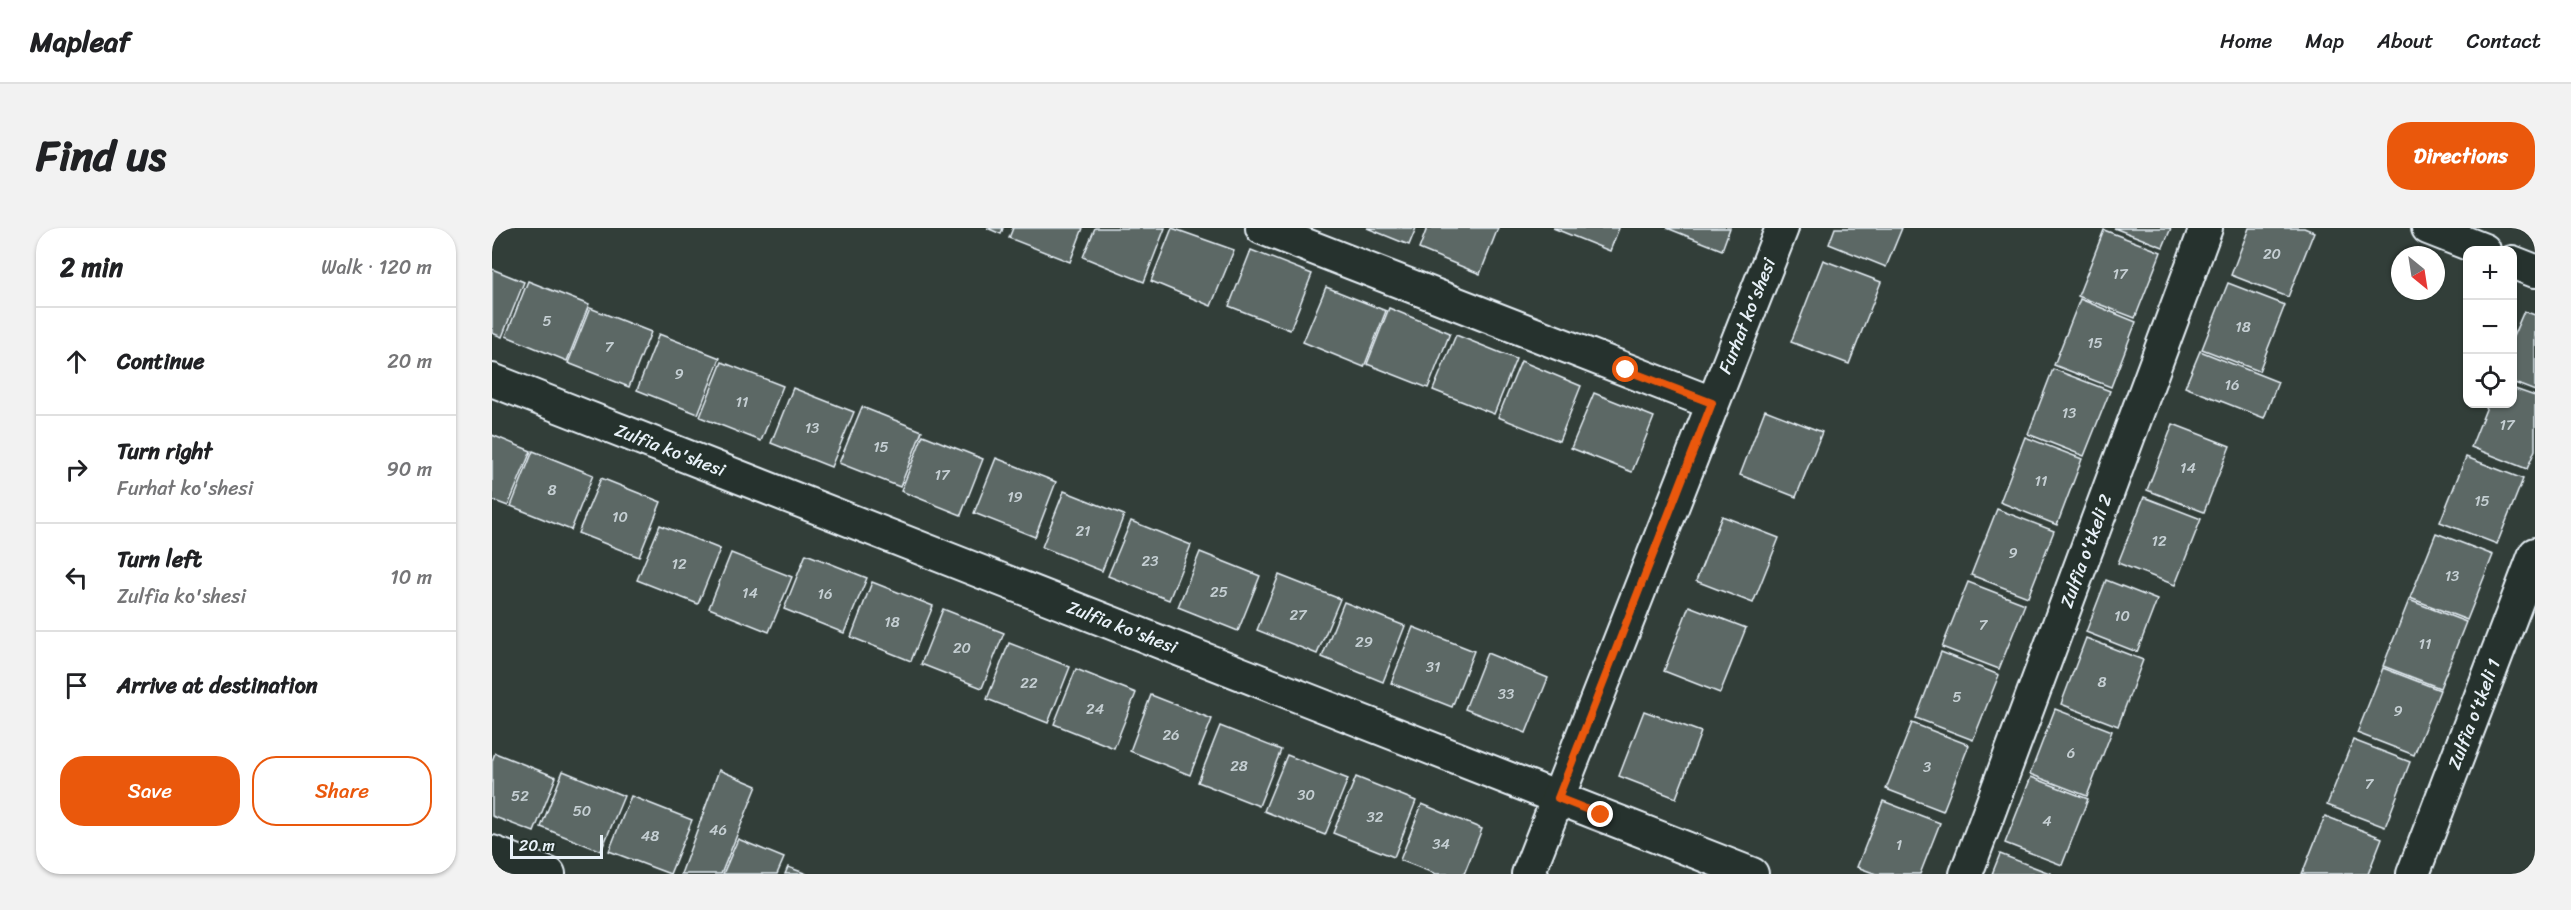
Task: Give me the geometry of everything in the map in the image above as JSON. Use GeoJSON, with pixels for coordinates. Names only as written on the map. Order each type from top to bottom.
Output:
{"type":"FeatureCollection","features":[{"type":"Feature","properties":{"kind":"street"},"geometry":{"type":"LineString","coordinates":[[1262,228],[1712,403]]}},
{"type":"Feature","properties":{"kind":"street","name":"Furhat ko'shesi"},"geometry":{"type":"LineString","coordinates":[[1528,874],[1782,228]]}},
{"type":"Feature","properties":{"kind":"street","name":"Zulfia o'tkeli 2"},"geometry":{"type":"LineString","coordinates":[[1966,874],[2206,228]]}},
{"type":"Feature","properties":{"kind":"street"},"geometry":{"type":"LineString","coordinates":[[2428,228],[2474,246]]}},
{"type":"Feature","properties":{"kind":"street"},"geometry":{"type":"LineString","coordinates":[[2517,264],[2535,271]]}},
{"type":"Feature","properties":{"kind":"street","name":"Zulfia ko'shesi"},"geometry":{"type":"LineString","coordinates":[[492,380],[1752,874]]}},
{"type":"Feature","properties":{"kind":"street","name":"Zulfia o'tkeli 1"},"geometry":{"type":"LineString","coordinates":[[2413,874],[2535,554]]}},
{"type":"Feature","properties":{"kind":"street"},"geometry":{"type":"LineString","coordinates":[[492,852],[549,874]]}},
{"type":"Feature","properties":{"kind":"building"},"geometry":{"type":"Polygon","coordinates":[[[987,228],[1003,228],[1001,234],[987,228]]]}},
{"type":"Feature","properties":{"kind":"building"},"geometry":{"type":"Polygon","coordinates":[[[1013,228],[1083,228],[1070,262],[1009,238],[1013,228]]]}},
{"type":"Feature","properties":{"kind":"building"},"geometry":{"type":"Polygon","coordinates":[[[1095,228],[1165,228],[1144,282],[1083,257],[1095,228]]]}},
{"type":"Feature","properties":{"kind":"building"},"geometry":{"type":"Polygon","coordinates":[[[1172,228],[1234,250],[1211,306],[1151,281],[1172,228]]]}},
{"type":"Feature","properties":{"kind":"building"},"geometry":{"type":"Polygon","coordinates":[[[1367,228],[1416,228],[1409,245],[1367,228]]]}},
{"type":"Feature","properties":{"kind":"building"},"geometry":{"type":"Polygon","coordinates":[[[1427,228],[1498,228],[1480,274],[1419,249],[1427,228]]]}},
{"type":"Feature","properties":{"kind":"building"},"geometry":{"type":"Polygon","coordinates":[[[1553,228],[1619,228],[1610,251],[1553,228]]]}},
{"type":"Feature","properties":{"kind":"building"},"geometry":{"type":"Polygon","coordinates":[[[1667,228],[1730,228],[1722,250],[1667,228]]]}},
{"type":"Feature","properties":{"kind":"building"},"geometry":{"type":"Polygon","coordinates":[[[1835,228],[1902,228],[1886,267],[1829,244],[1835,228]]]}},
{"type":"Feature","properties":{"kind":"building"},"geometry":{"type":"Polygon","coordinates":[[[2114,228],[2171,228],[2163,247],[2114,228]]]}},
{"type":"Feature","properties":{"kind":"building"},"geometry":{"type":"Polygon","coordinates":[[[2249,228],[2304,228],[2314,232],[2288,297],[2231,275],[2249,228]]]}},
{"type":"Feature","properties":{"kind":"building"},"geometry":{"type":"Polygon","coordinates":[[[2104,230],[2161,252],[2135,318],[2078,296],[2104,230]]]}},
{"type":"Feature","properties":{"kind":"building"},"geometry":{"type":"Polygon","coordinates":[[[1251,250],[1312,274],[1290,330],[1229,306],[1251,250]]]}},
{"type":"Feature","properties":{"kind":"building"},"geometry":{"type":"Polygon","coordinates":[[[1823,260],[1881,282],[1849,364],[1791,342],[1823,260]]]}},
{"type":"Feature","properties":{"kind":"building"},"geometry":{"type":"Polygon","coordinates":[[[492,269],[524,282],[502,337],[492,333],[492,269]]]}},
{"type":"Feature","properties":{"kind":"building"},"geometry":{"type":"Polygon","coordinates":[[[528,281],[589,305],[567,361],[506,336],[528,281]]]}},
{"type":"Feature","properties":{"kind":"building"},"geometry":{"type":"Polygon","coordinates":[[[2228,283],[2285,305],[2259,371],[2202,349],[2228,283]]]}},
{"type":"Feature","properties":{"kind":"building"},"geometry":{"type":"Polygon","coordinates":[[[1326,287],[1386,311],[1364,367],[1303,342],[1326,287]]]}},
{"type":"Feature","properties":{"kind":"building"},"geometry":{"type":"Polygon","coordinates":[[[2080,299],[2136,322],[2111,387],[2054,365],[2080,299]]]}},
{"type":"Feature","properties":{"kind":"building"},"geometry":{"type":"Polygon","coordinates":[[[590,308],[651,332],[629,387],[568,363],[590,308]]]}},
{"type":"Feature","properties":{"kind":"building"},"geometry":{"type":"Polygon","coordinates":[[[1389,308],[1450,333],[1428,388],[1367,364],[1389,308]]]}},
{"type":"Feature","properties":{"kind":"building"},"geometry":{"type":"Polygon","coordinates":[[[2524,311],[2535,315],[2535,391],[2517,384],[2517,327],[2524,311]]]}},
{"type":"Feature","properties":{"kind":"building"},"geometry":{"type":"Polygon","coordinates":[[[659,334],[720,358],[698,414],[637,390],[659,334]]]}},
{"type":"Feature","properties":{"kind":"building"},"geometry":{"type":"Polygon","coordinates":[[[1456,335],[1516,359],[1494,414],[1433,390],[1456,335]]]}},
{"type":"Feature","properties":{"kind":"building"},"geometry":{"type":"Polygon","coordinates":[[[2200,351],[2278,382],[2264,418],[2185,387],[2200,351]]]}},
{"type":"Feature","properties":{"kind":"building"},"geometry":{"type":"Polygon","coordinates":[[[1521,361],[1581,386],[1559,441],[1498,417],[1521,361]]]}},
{"type":"Feature","properties":{"kind":"building"},"geometry":{"type":"Polygon","coordinates":[[[722,362],[783,386],[761,441],[700,417],[722,362]]]}},
{"type":"Feature","properties":{"kind":"building"},"geometry":{"type":"Polygon","coordinates":[[[2053,369],[2110,391],[2084,456],[2028,434],[2053,369]]]}},
{"type":"Feature","properties":{"kind":"building"},"geometry":{"type":"Polygon","coordinates":[[[793,388],[854,412],[831,467],[771,443],[793,388]]]}},
{"type":"Feature","properties":{"kind":"building"},"geometry":{"type":"Polygon","coordinates":[[[2517,390],[2535,396],[2535,450],[2527,469],[2471,447],[2486,408],[2517,408],[2517,390]]]}},
{"type":"Feature","properties":{"kind":"building"},"geometry":{"type":"Polygon","coordinates":[[[1594,393],[1654,417],[1632,472],[1571,448],[1594,393]]]}},
{"type":"Feature","properties":{"kind":"building"},"geometry":{"type":"Polygon","coordinates":[[[862,407],[922,431],[900,487],[839,463],[862,407]]]}},
{"type":"Feature","properties":{"kind":"building"},"geometry":{"type":"Polygon","coordinates":[[[1765,410],[1822,432],[1796,497],[1740,475],[1765,410]]]}},
{"type":"Feature","properties":{"kind":"building"},"geometry":{"type":"Polygon","coordinates":[[[2173,424],[2230,446],[2204,512],[2147,490],[2173,424]]]}},
{"type":"Feature","properties":{"kind":"building"},"geometry":{"type":"Polygon","coordinates":[[[492,435],[531,451],[508,506],[492,500],[492,435]]]}},
{"type":"Feature","properties":{"kind":"building"},"geometry":{"type":"Polygon","coordinates":[[[923,435],[983,459],[961,515],[901,491],[923,435]]]}},
{"type":"Feature","properties":{"kind":"building"},"geometry":{"type":"Polygon","coordinates":[[[2025,437],[2082,459],[2057,525],[2000,502],[2025,437]]]}},
{"type":"Feature","properties":{"kind":"building"},"geometry":{"type":"Polygon","coordinates":[[[533,451],[593,475],[571,530],[511,506],[533,451]]]}},
{"type":"Feature","properties":{"kind":"building"},"geometry":{"type":"Polygon","coordinates":[[[2466,457],[2523,479],[2497,544],[2440,522],[2466,457]]]}},
{"type":"Feature","properties":{"kind":"building"},"geometry":{"type":"Polygon","coordinates":[[[996,458],[1056,482],[1035,537],[974,513],[996,458]]]}},
{"type":"Feature","properties":{"kind":"building"},"geometry":{"type":"Polygon","coordinates":[[[601,478],[661,502],[639,557],[578,533],[601,478]]]}},
{"type":"Feature","properties":{"kind":"building"},"geometry":{"type":"Polygon","coordinates":[[[1064,491],[1124,515],[1102,571],[1042,547],[1064,491]]]}},
{"type":"Feature","properties":{"kind":"building"},"geometry":{"type":"Polygon","coordinates":[[[2144,497],[2201,519],[2175,585],[2118,563],[2144,497]]]}},
{"type":"Feature","properties":{"kind":"building"},"geometry":{"type":"Polygon","coordinates":[[[1997,509],[2054,531],[2028,597],[1971,575],[1997,509]]]}},
{"type":"Feature","properties":{"kind":"building"},"geometry":{"type":"Polygon","coordinates":[[[1722,516],[1779,538],[1753,603],[1696,581],[1722,516]]]}},
{"type":"Feature","properties":{"kind":"building"},"geometry":{"type":"Polygon","coordinates":[[[1131,521],[1191,545],[1169,600],[1108,576],[1131,521]]]}},
{"type":"Feature","properties":{"kind":"building"},"geometry":{"type":"Polygon","coordinates":[[[660,525],[720,549],[698,604],[637,580],[660,525]]]}},
{"type":"Feature","properties":{"kind":"building"},"geometry":{"type":"Polygon","coordinates":[[[2436,533],[2493,555],[2467,620],[2410,598],[2436,533]]]}},
{"type":"Feature","properties":{"kind":"building"},"geometry":{"type":"Polygon","coordinates":[[[1200,552],[1260,576],[1238,631],[1178,607],[1200,552]]]}},
{"type":"Feature","properties":{"kind":"building"},"geometry":{"type":"Polygon","coordinates":[[[731,553],[792,577],[769,632],[709,608],[731,553]]]}},
{"type":"Feature","properties":{"kind":"building"},"geometry":{"type":"Polygon","coordinates":[[[806,554],[867,578],[844,633],[784,609],[806,554]]]}},
{"type":"Feature","properties":{"kind":"building"},"geometry":{"type":"Polygon","coordinates":[[[1279,575],[1340,599],[1317,654],[1257,630],[1279,575]]]}},
{"type":"Feature","properties":{"kind":"building"},"geometry":{"type":"Polygon","coordinates":[[[2106,580],[2157,600],[2137,652],[2086,632],[2106,580]]]}},
{"type":"Feature","properties":{"kind":"building"},"geometry":{"type":"Polygon","coordinates":[[[872,582],[933,606],[911,661],[851,637],[872,582]]]}},
{"type":"Feature","properties":{"kind":"building"},"geometry":{"type":"Polygon","coordinates":[[[1968,582],[2025,604],[1999,669],[1942,647],[1968,582]]]}},
{"type":"Feature","properties":{"kind":"building"},"geometry":{"type":"Polygon","coordinates":[[[2409,600],[2466,622],[2440,688],[2383,666],[2409,600]]]}},
{"type":"Feature","properties":{"kind":"building"},"geometry":{"type":"Polygon","coordinates":[[[1344,602],[1405,626],[1383,682],[1322,657],[1344,602]]]}},
{"type":"Feature","properties":{"kind":"building"},"geometry":{"type":"Polygon","coordinates":[[[1689,606],[1746,628],[1720,693],[1664,671],[1689,606]]]}},
{"type":"Feature","properties":{"kind":"building"},"geometry":{"type":"Polygon","coordinates":[[[943,609],[1004,633],[982,688],[921,664],[943,609]]]}},
{"type":"Feature","properties":{"kind":"building"},"geometry":{"type":"Polygon","coordinates":[[[1413,627],[1474,651],[1452,707],[1391,683],[1413,627]]]}},
{"type":"Feature","properties":{"kind":"building"},"geometry":{"type":"Polygon","coordinates":[[[2086,638],[2143,660],[2118,726],[2061,704],[2086,638]]]}},
{"type":"Feature","properties":{"kind":"building"},"geometry":{"type":"Polygon","coordinates":[[[1009,643],[1070,667],[1048,723],[987,699],[1009,643]]]}},
{"type":"Feature","properties":{"kind":"building"},"geometry":{"type":"Polygon","coordinates":[[[1941,652],[1999,675],[1973,740],[1916,718],[1941,652]]]}},
{"type":"Feature","properties":{"kind":"building"},"geometry":{"type":"Polygon","coordinates":[[[1487,653],[1548,678],[1526,733],[1465,709],[1487,653]]]}},
{"type":"Feature","properties":{"kind":"building"},"geometry":{"type":"Polygon","coordinates":[[[2383,668],[2440,690],[2414,755],[2357,733],[2383,668]]]}},
{"type":"Feature","properties":{"kind":"building"},"geometry":{"type":"Polygon","coordinates":[[[1076,669],[1136,693],[1114,748],[1054,724],[1076,669]]]}},
{"type":"Feature","properties":{"kind":"building"},"geometry":{"type":"Polygon","coordinates":[[[1151,695],[1212,719],[1190,775],[1130,751],[1151,695]]]}},
{"type":"Feature","properties":{"kind":"building"},"geometry":{"type":"Polygon","coordinates":[[[2055,709],[2112,731],[2087,796],[2030,774],[2055,709]]]}},
{"type":"Feature","properties":{"kind":"building"},"geometry":{"type":"Polygon","coordinates":[[[1644,711],[1701,732],[1676,798],[1619,776],[1644,711]]]}},
{"type":"Feature","properties":{"kind":"building"},"geometry":{"type":"Polygon","coordinates":[[[1912,723],[1969,745],[1943,811],[1886,789],[1912,723]]]}},
{"type":"Feature","properties":{"kind":"building"},"geometry":{"type":"Polygon","coordinates":[[[1220,726],[1281,750],[1259,806],[1198,782],[1220,726]]]}},
{"type":"Feature","properties":{"kind":"building"},"geometry":{"type":"Polygon","coordinates":[[[2353,740],[2410,762],[2385,827],[2327,805],[2353,740]]]}},
{"type":"Feature","properties":{"kind":"building"},"geometry":{"type":"Polygon","coordinates":[[[495,753],[556,777],[534,832],[492,816],[492,761],[495,753]]]}},
{"type":"Feature","properties":{"kind":"building"},"geometry":{"type":"Polygon","coordinates":[[[1287,755],[1348,779],[1325,835],[1264,811],[1287,755]]]}},
{"type":"Feature","properties":{"kind":"building"},"geometry":{"type":"Polygon","coordinates":[[[719,770],[757,786],[721,874],[681,874],[719,770]]]}},
{"type":"Feature","properties":{"kind":"building"},"geometry":{"type":"Polygon","coordinates":[[[563,771],[624,796],[601,851],[541,827],[563,771]]]}},
{"type":"Feature","properties":{"kind":"building"},"geometry":{"type":"Polygon","coordinates":[[[1356,777],[1416,801],[1394,857],[1333,833],[1356,777]]]}},
{"type":"Feature","properties":{"kind":"building"},"geometry":{"type":"Polygon","coordinates":[[[2031,777],[2088,799],[2062,865],[2005,843],[2031,777]]]}},
{"type":"Feature","properties":{"kind":"building"},"geometry":{"type":"Polygon","coordinates":[[[631,796],[692,820],[670,874],[609,851],[631,796]]]}},
{"type":"Feature","properties":{"kind":"building"},"geometry":{"type":"Polygon","coordinates":[[[1883,801],[1940,823],[1920,874],[1876,874],[1857,867],[1883,801]]]}},
{"type":"Feature","properties":{"kind":"building"},"geometry":{"type":"Polygon","coordinates":[[[1422,804],[1482,829],[1464,874],[1436,874],[1400,860],[1422,804]]]}},
{"type":"Feature","properties":{"kind":"building"},"geometry":{"type":"Polygon","coordinates":[[[2325,816],[2382,838],[2368,874],[2302,874],[2325,816]]]}},
{"type":"Feature","properties":{"kind":"building"},"geometry":{"type":"Polygon","coordinates":[[[738,839],[784,858],[777,874],[723,874],[738,839]]]}},
{"type":"Feature","properties":{"kind":"building"},"geometry":{"type":"Polygon","coordinates":[[[2000,854],[2052,874],[1992,874],[2000,854]]]}},
{"type":"Feature","properties":{"kind":"building"},"geometry":{"type":"Polygon","coordinates":[[[788,867],[807,874],[785,874],[788,867]]]}},
{"type":"Feature","properties":{"kind":"route"},"geometry":{"type":"LineString","coordinates":[[1601,815],[1558,798],[1712,403],[1626,370]]}}]}
